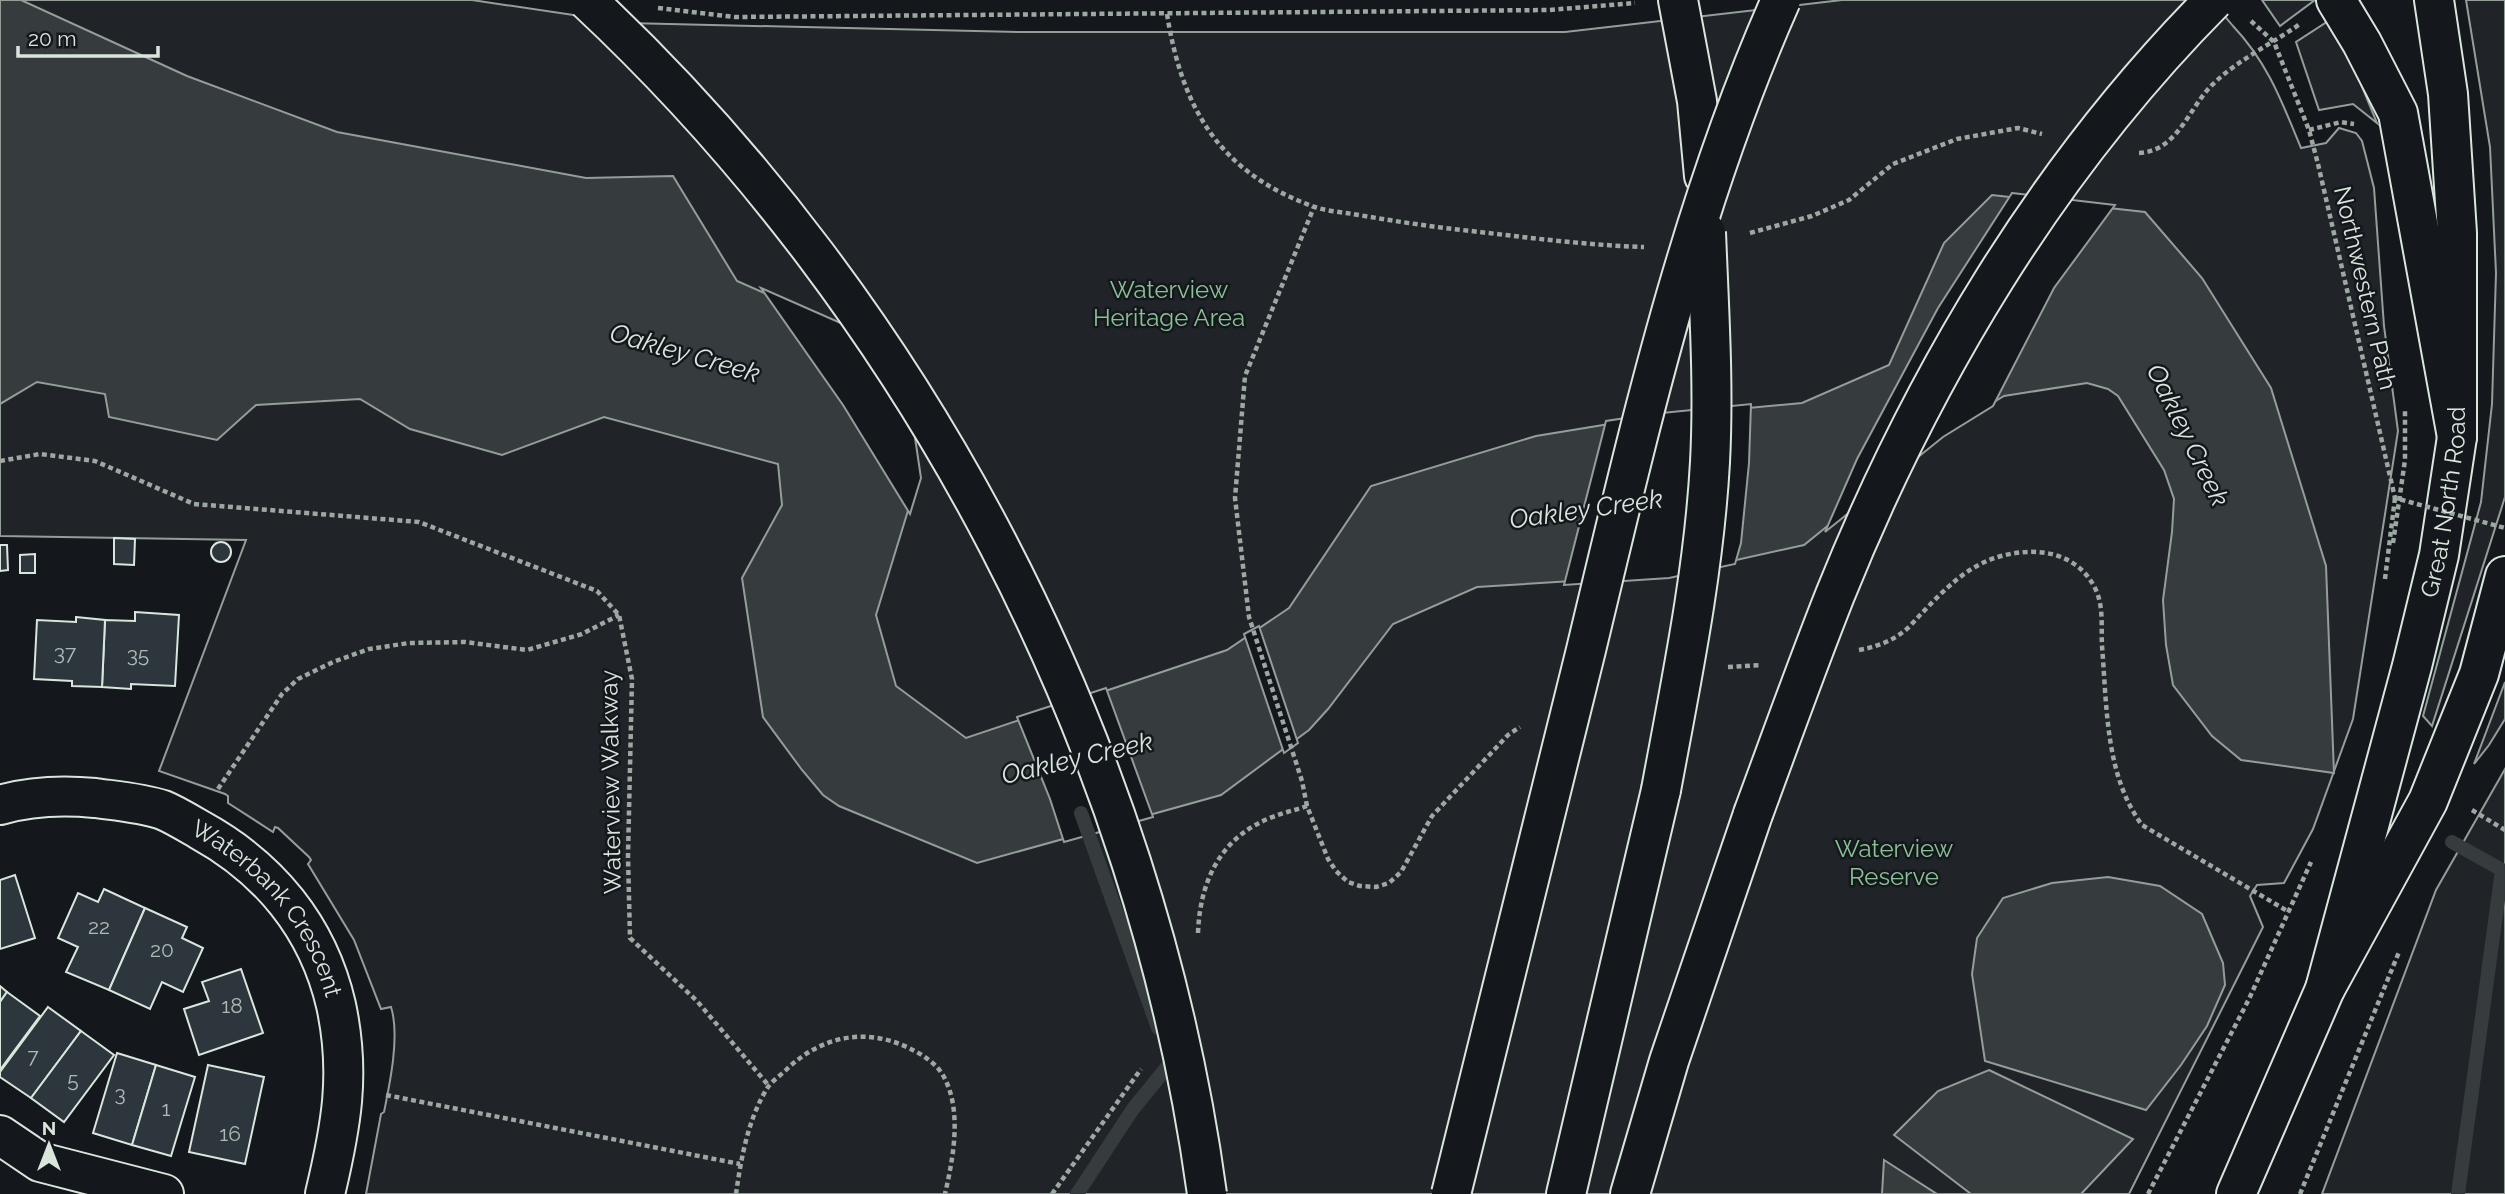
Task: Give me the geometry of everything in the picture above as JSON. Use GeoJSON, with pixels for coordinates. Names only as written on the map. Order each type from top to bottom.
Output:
{"type":"FeatureCollection","features":[{"type":"Feature","properties":{"kind":"main road"},"geometry":{"type":"LineString","coordinates":[[587,0],[634,44],[729,147],[816,255],[934,430],[1002,553],[1063,678],[1135,874],[1172,1011],[1200,1144],[1206,1194]]}},
{"type":"Feature","properties":{"kind":"main road"},"geometry":{"type":"LineString","coordinates":[[1451,1194],[1634,445],[1712,181],[1762,43],[1781,0]]}},
{"type":"Feature","properties":{"kind":"main road"},"geometry":{"type":"LineString","coordinates":[[2336,0],[2362,43],[2398,113],[2457,437]]}},
{"type":"Feature","properties":{"kind":"main road","name":"Great North Road"},"geometry":{"type":"LineString","coordinates":[[2325,989],[2439,555],[2457,437],[2458,233],[2448,94],[2434,0]]}},
{"type":"Feature","properties":{"kind":"main road"},"geometry":{"type":"LineString","coordinates":[[1566,1194],[1661,790],[1702,551],[1710,461],[1711,348],[1704,176],[1697,101],[1660,1]]}},
{"type":"Feature","properties":{"kind":"main road"},"geometry":{"type":"LineString","coordinates":[[1630,1194],[1669,1061],[1753,814],[1835,594],[1889,474],[1944,364],[2011,250],[2094,136],[2179,35],[2230,8]]}},
{"type":"Feature","properties":{"kind":"main road","name":"Great North Road"},"geometry":{"type":"LineString","coordinates":[[2236,1194],[2325,989],[2428,801],[2479,674],[2505,576]]}},
{"type":"Feature","properties":{"kind":"main road","name":"Waterbank Crescent"},"geometry":{"type":"LineString","coordinates":[[0,805],[17,800],[66,795],[162,810],[227,845],[261,871],[298,915],[322,962],[335,1003],[343,1048],[345,1087],[339,1136],[326,1194]]}},
{"type":"Feature","properties":{"kind":"main road"},"geometry":{"type":"LineString","coordinates":[[0,1135],[40,1162],[164,1194]]}},
{"type":"Feature","properties":{"kind":"path"},"geometry":{"type":"LineString","coordinates":[[652,8],[735,17],[1167,14],[1549,10],[1660,1]]}},
{"type":"Feature","properties":{"kind":"path","name":"Northwestern Path"},"geometry":{"type":"LineString","coordinates":[[2230,8],[2274,42],[2309,130],[2395,498]]}},
{"type":"Feature","properties":{"kind":"path"},"geometry":{"type":"LineString","coordinates":[[1167,14],[1172,46],[1191,101],[1223,151],[1267,186],[1314,207],[1404,223],[1607,246],[1655,247]]}},
{"type":"Feature","properties":{"kind":"path"},"geometry":{"type":"LineString","coordinates":[[2130,153],[2153,152],[2180,130],[2210,87],[2250,54],[2274,42]]}},
{"type":"Feature","properties":{"kind":"path"},"geometry":{"type":"LineString","coordinates":[[2309,130],[2341,122],[2360,125]]}},
{"type":"Feature","properties":{"kind":"path"},"geometry":{"type":"LineString","coordinates":[[1748,233],[1812,216],[1849,200],[1893,164],[1957,139],[2018,128],[2043,135]]}},
{"type":"Feature","properties":{"kind":"path"},"geometry":{"type":"LineString","coordinates":[[1314,207],[1244,376],[1235,498],[1250,617],[1302,781],[1307,806],[1328,859],[1336,871],[1348,882],[1360,887],[1376,887],[1389,883],[1401,872],[1432,816],[1508,735],[1530,720]]}},
{"type":"Feature","properties":{"kind":"path"},"geometry":{"type":"LineString","coordinates":[[2387,583],[2405,460],[2405,401]]}},
{"type":"Feature","properties":{"kind":"path"},"geometry":{"type":"LineString","coordinates":[[0,461],[40,454],[95,461],[194,504],[419,522],[597,591],[619,615],[582,635],[527,650],[465,642],[409,643],[369,649],[333,662],[298,679],[282,694],[216,791]]}},
{"type":"Feature","properties":{"kind":"path"},"geometry":{"type":"LineString","coordinates":[[2385,568],[2395,498],[2505,528]]}},
{"type":"Feature","properties":{"kind":"path"},"geometry":{"type":"LineString","coordinates":[[1854,652],[1881,645],[1903,632],[1955,581],[1976,565],[2000,556],[2026,552],[2048,552],[2072,560],[2084,571],[2098,597],[2113,762],[2128,807],[2142,825],[2288,912]]}},
{"type":"Feature","properties":{"kind":"path","name":"Waterview Walkway"},"geometry":{"type":"LineString","coordinates":[[619,615],[632,679],[628,856],[630,937],[697,1001],[769,1086]]}},
{"type":"Feature","properties":{"kind":"path"},"geometry":{"type":"LineString","coordinates":[[1726,667],[1772,665]]}},
{"type":"Feature","properties":{"kind":"path"},"geometry":{"type":"LineString","coordinates":[[2462,804],[2505,830]]}},
{"type":"Feature","properties":{"kind":"path"},"geometry":{"type":"LineString","coordinates":[[1198,944],[1202,897],[1225,847],[1238,835],[1273,816],[1307,806]]}},
{"type":"Feature","properties":{"kind":"path"},"geometry":{"type":"LineString","coordinates":[[2148,1194],[2249,999],[2315,853]]}},
{"type":"Feature","properties":{"kind":"path"},"geometry":{"type":"LineString","coordinates":[[2300,1194],[2402,944]]}},
{"type":"Feature","properties":{"kind":"path"},"geometry":{"type":"LineString","coordinates":[[736,1194],[740,1164],[751,1126],[769,1086],[812,1049],[830,1040],[853,1036],[874,1037],[899,1043],[922,1054],[935,1064],[944,1077],[954,1114],[951,1169],[945,1194]]}},
{"type":"Feature","properties":{"kind":"path"},"geometry":{"type":"LineString","coordinates":[[1052,1194],[1148,1059]]}},
{"type":"Feature","properties":{"kind":"path"},"geometry":{"type":"LineString","coordinates":[[374,1093],[740,1164]]}},
{"type":"Feature","properties":{"kind":"green space"},"geometry":{"type":"Polygon","coordinates":[[[0,0],[472,0],[627,23],[1020,32],[1565,32],[1842,0],[2206,0],[2224,15],[2256,54],[2273,84],[2301,148],[2326,143],[2339,128],[2356,133],[2362,141],[2374,188],[2384,326],[2398,431],[2353,719],[2313,829],[2284,883],[2257,885],[2250,896],[2263,927],[2129,1194],[366,1194],[391,1073],[395,1031],[391,1007],[381,1009],[354,940],[308,864],[311,860],[309,857],[278,828],[275,827],[273,832],[228,803],[228,796],[225,794],[159,771],[246,540],[0,536],[0,0]]]}},
{"type":"Feature","properties":{"kind":"green space"},"geometry":{"type":"Polygon","coordinates":[[[2262,0],[2315,0],[2280,26],[2262,0]]]}},
{"type":"Feature","properties":{"kind":"green space"},"geometry":{"type":"Polygon","coordinates":[[[2466,0],[2505,0],[2505,497],[2432,726],[2423,716],[2481,502],[2492,404],[2496,273],[2490,147],[2466,0]]]}},
{"type":"Feature","properties":{"kind":"green space"},"geometry":{"type":"Polygon","coordinates":[[[2330,20],[2352,62],[2377,123],[2353,104],[2319,110],[2296,42],[2330,20]]]}},
{"type":"Feature","properties":{"kind":"green space"},"geometry":{"type":"Polygon","coordinates":[[[2505,682],[2505,719],[2474,764],[2505,682]]]}},
{"type":"Feature","properties":{"kind":"green space"},"geometry":{"type":"Polygon","coordinates":[[[2505,769],[2505,1194],[2322,1194],[2436,890],[2505,769]]]}},
{"type":"Feature","properties":{"kind":"water"},"geometry":{"type":"Polygon","coordinates":[[[0,0],[21,0],[187,76],[337,132],[586,178],[673,176],[737,281],[899,352],[918,478],[876,615],[896,686],[966,738],[1227,650],[1289,608],[1371,486],[1536,436],[1652,417],[1802,403],[1889,365],[1944,243],[1992,195],[2145,212],[2202,278],[2271,388],[2326,566],[2334,773],[2241,760],[2212,736],[2173,685],[2166,645],[2163,600],[2174,499],[2164,470],[2118,396],[2108,389],[2087,383],[2004,396],[1941,434],[1804,545],[1669,575],[1477,587],[1393,624],[1309,730],[1221,795],[977,863],[839,806],[823,795],[763,717],[742,578],[782,505],[778,464],[604,417],[502,455],[410,429],[360,399],[256,405],[217,440],[109,417],[105,394],[37,382],[0,404],[0,0]]]}},
{"type":"Feature","properties":{"kind":"water"},"geometry":{"type":"Polygon","coordinates":[[[2108,877],[2160,886],[2202,914],[2223,963],[2225,985],[2207,1026],[2146,1110],[1985,1061],[1972,974],[1977,938],[2003,898],[2052,883],[2108,877]]]}},
{"type":"Feature","properties":{"kind":"water"},"geometry":{"type":"Polygon","coordinates":[[[1989,1070],[2133,1139],[2081,1194],[1971,1194],[1894,1135],[1938,1091],[1989,1070]]]}},
{"type":"Feature","properties":{"kind":"water"},"geometry":{"type":"Polygon","coordinates":[[[1884,1160],[1937,1194],[1882,1194],[1884,1160]]]}},
{"type":"Feature","properties":{"kind":"pier"},"geometry":{"type":"Polygon","coordinates":[[[2012,193],[2115,205],[2054,288],[1993,406],[1943,437],[1825,532],[1857,459],[1938,308],[2012,193]]]}},
{"type":"Feature","properties":{"kind":"pier"},"geometry":{"type":"Polygon","coordinates":[[[761,288],[902,350],[921,478],[910,514],[843,405],[761,288]]]}},
{"type":"Feature","properties":{"kind":"pier"},"geometry":{"type":"Polygon","coordinates":[[[1751,404],[1749,463],[1741,543],[1735,564],[1669,578],[1564,585],[1606,421],[1751,404]]]}},
{"type":"Feature","properties":{"kind":"pier"},"geometry":{"type":"Polygon","coordinates":[[[1259,626],[1298,743],[1284,753],[1244,634],[1259,626]]]}},
{"type":"Feature","properties":{"kind":"pier"},"geometry":{"type":"Polygon","coordinates":[[[1106,688],[1153,817],[1064,842],[1017,717],[1106,688]]]}},
{"type":"Feature","properties":{"kind":"building"},"geometry":{"type":"Polygon","coordinates":[[[114,538],[135,539],[134,565],[114,564],[114,538]]]}},
{"type":"Feature","properties":{"kind":"building"},"geometry":{"type":"Polygon","coordinates":[[[221,542],[228,545],[231,552],[228,559],[221,562],[214,559],[211,552],[214,545],[221,542]]]}},
{"type":"Feature","properties":{"kind":"building"},"geometry":{"type":"Polygon","coordinates":[[[0,545],[7,545],[8,570],[0,571],[0,545]]]}},
{"type":"Feature","properties":{"kind":"building"},"geometry":{"type":"Polygon","coordinates":[[[35,554],[35,573],[20,573],[20,555],[35,554]]]}},
{"type":"Feature","properties":{"kind":"building"},"geometry":{"type":"Polygon","coordinates":[[[135,612],[179,615],[175,686],[131,684],[131,689],[102,687],[105,620],[135,621],[135,612]]]}},
{"type":"Feature","properties":{"kind":"building"},"geometry":{"type":"Polygon","coordinates":[[[76,617],[105,620],[102,687],[72,686],[72,681],[34,679],[37,620],[76,622],[76,617]]]}},
{"type":"Feature","properties":{"kind":"building"},"geometry":{"type":"Polygon","coordinates":[[[15,875],[35,938],[0,949],[0,880],[15,875]]]}},
{"type":"Feature","properties":{"kind":"building"},"geometry":{"type":"Polygon","coordinates":[[[104,889],[145,908],[109,990],[66,972],[78,947],[58,938],[78,893],[98,902],[104,889]]]}},
{"type":"Feature","properties":{"kind":"building"},"geometry":{"type":"Polygon","coordinates":[[[145,908],[187,927],[182,938],[203,948],[183,992],[162,982],[150,1009],[109,990],[145,908]]]}},
{"type":"Feature","properties":{"kind":"building"},"geometry":{"type":"Polygon","coordinates":[[[241,969],[263,1033],[199,1055],[184,1009],[209,1001],[202,982],[241,969]]]}},
{"type":"Feature","properties":{"kind":"building"},"geometry":{"type":"Polygon","coordinates":[[[0,986],[7,992],[0,1002],[0,986]]]}},
{"type":"Feature","properties":{"kind":"building"},"geometry":{"type":"Polygon","coordinates":[[[7,992],[40,1016],[0,1070],[0,1002],[7,992]]]}},
{"type":"Feature","properties":{"kind":"building"},"geometry":{"type":"Polygon","coordinates":[[[48,1007],[81,1031],[31,1098],[0,1077],[0,1072],[48,1007]]]}},
{"type":"Feature","properties":{"kind":"building"},"geometry":{"type":"Polygon","coordinates":[[[81,1031],[114,1055],[64,1122],[31,1098],[81,1031]]]}},
{"type":"Feature","properties":{"kind":"building"},"geometry":{"type":"Polygon","coordinates":[[[117,1053],[156,1065],[132,1145],[93,1133],[117,1053]]]}},
{"type":"Feature","properties":{"kind":"building"},"geometry":{"type":"Polygon","coordinates":[[[156,1065],[195,1077],[171,1156],[132,1145],[156,1065]]]}},
{"type":"Feature","properties":{"kind":"building"},"geometry":{"type":"Polygon","coordinates":[[[208,1065],[264,1077],[245,1164],[189,1152],[208,1065]]]}},
{"type":"Feature","properties":{"kind":"waterway"},"geometry":{"type":"LineString","coordinates":[[1081,813],[1158,1028]]}},
{"type":"Feature","properties":{"kind":"waterway","name":"Oakley Creek"},"geometry":{"type":"LineString","coordinates":[[2452,842],[2502,870],[2458,1194]]}},
{"type":"Feature","properties":{"kind":"waterway"},"geometry":{"type":"LineString","coordinates":[[1077,1194],[1133,1109],[1176,1056]]}},
{"type":"Feature","properties":{"kind":"park label","name":"Waterview Heritage Area"},"geometry":{"type":"Point","coordinates":[1169,304]}},
{"type":"Feature","properties":{"kind":"park label","name":"Waterview Reserve"},"geometry":{"type":"Point","coordinates":[1894,863]}}]}
